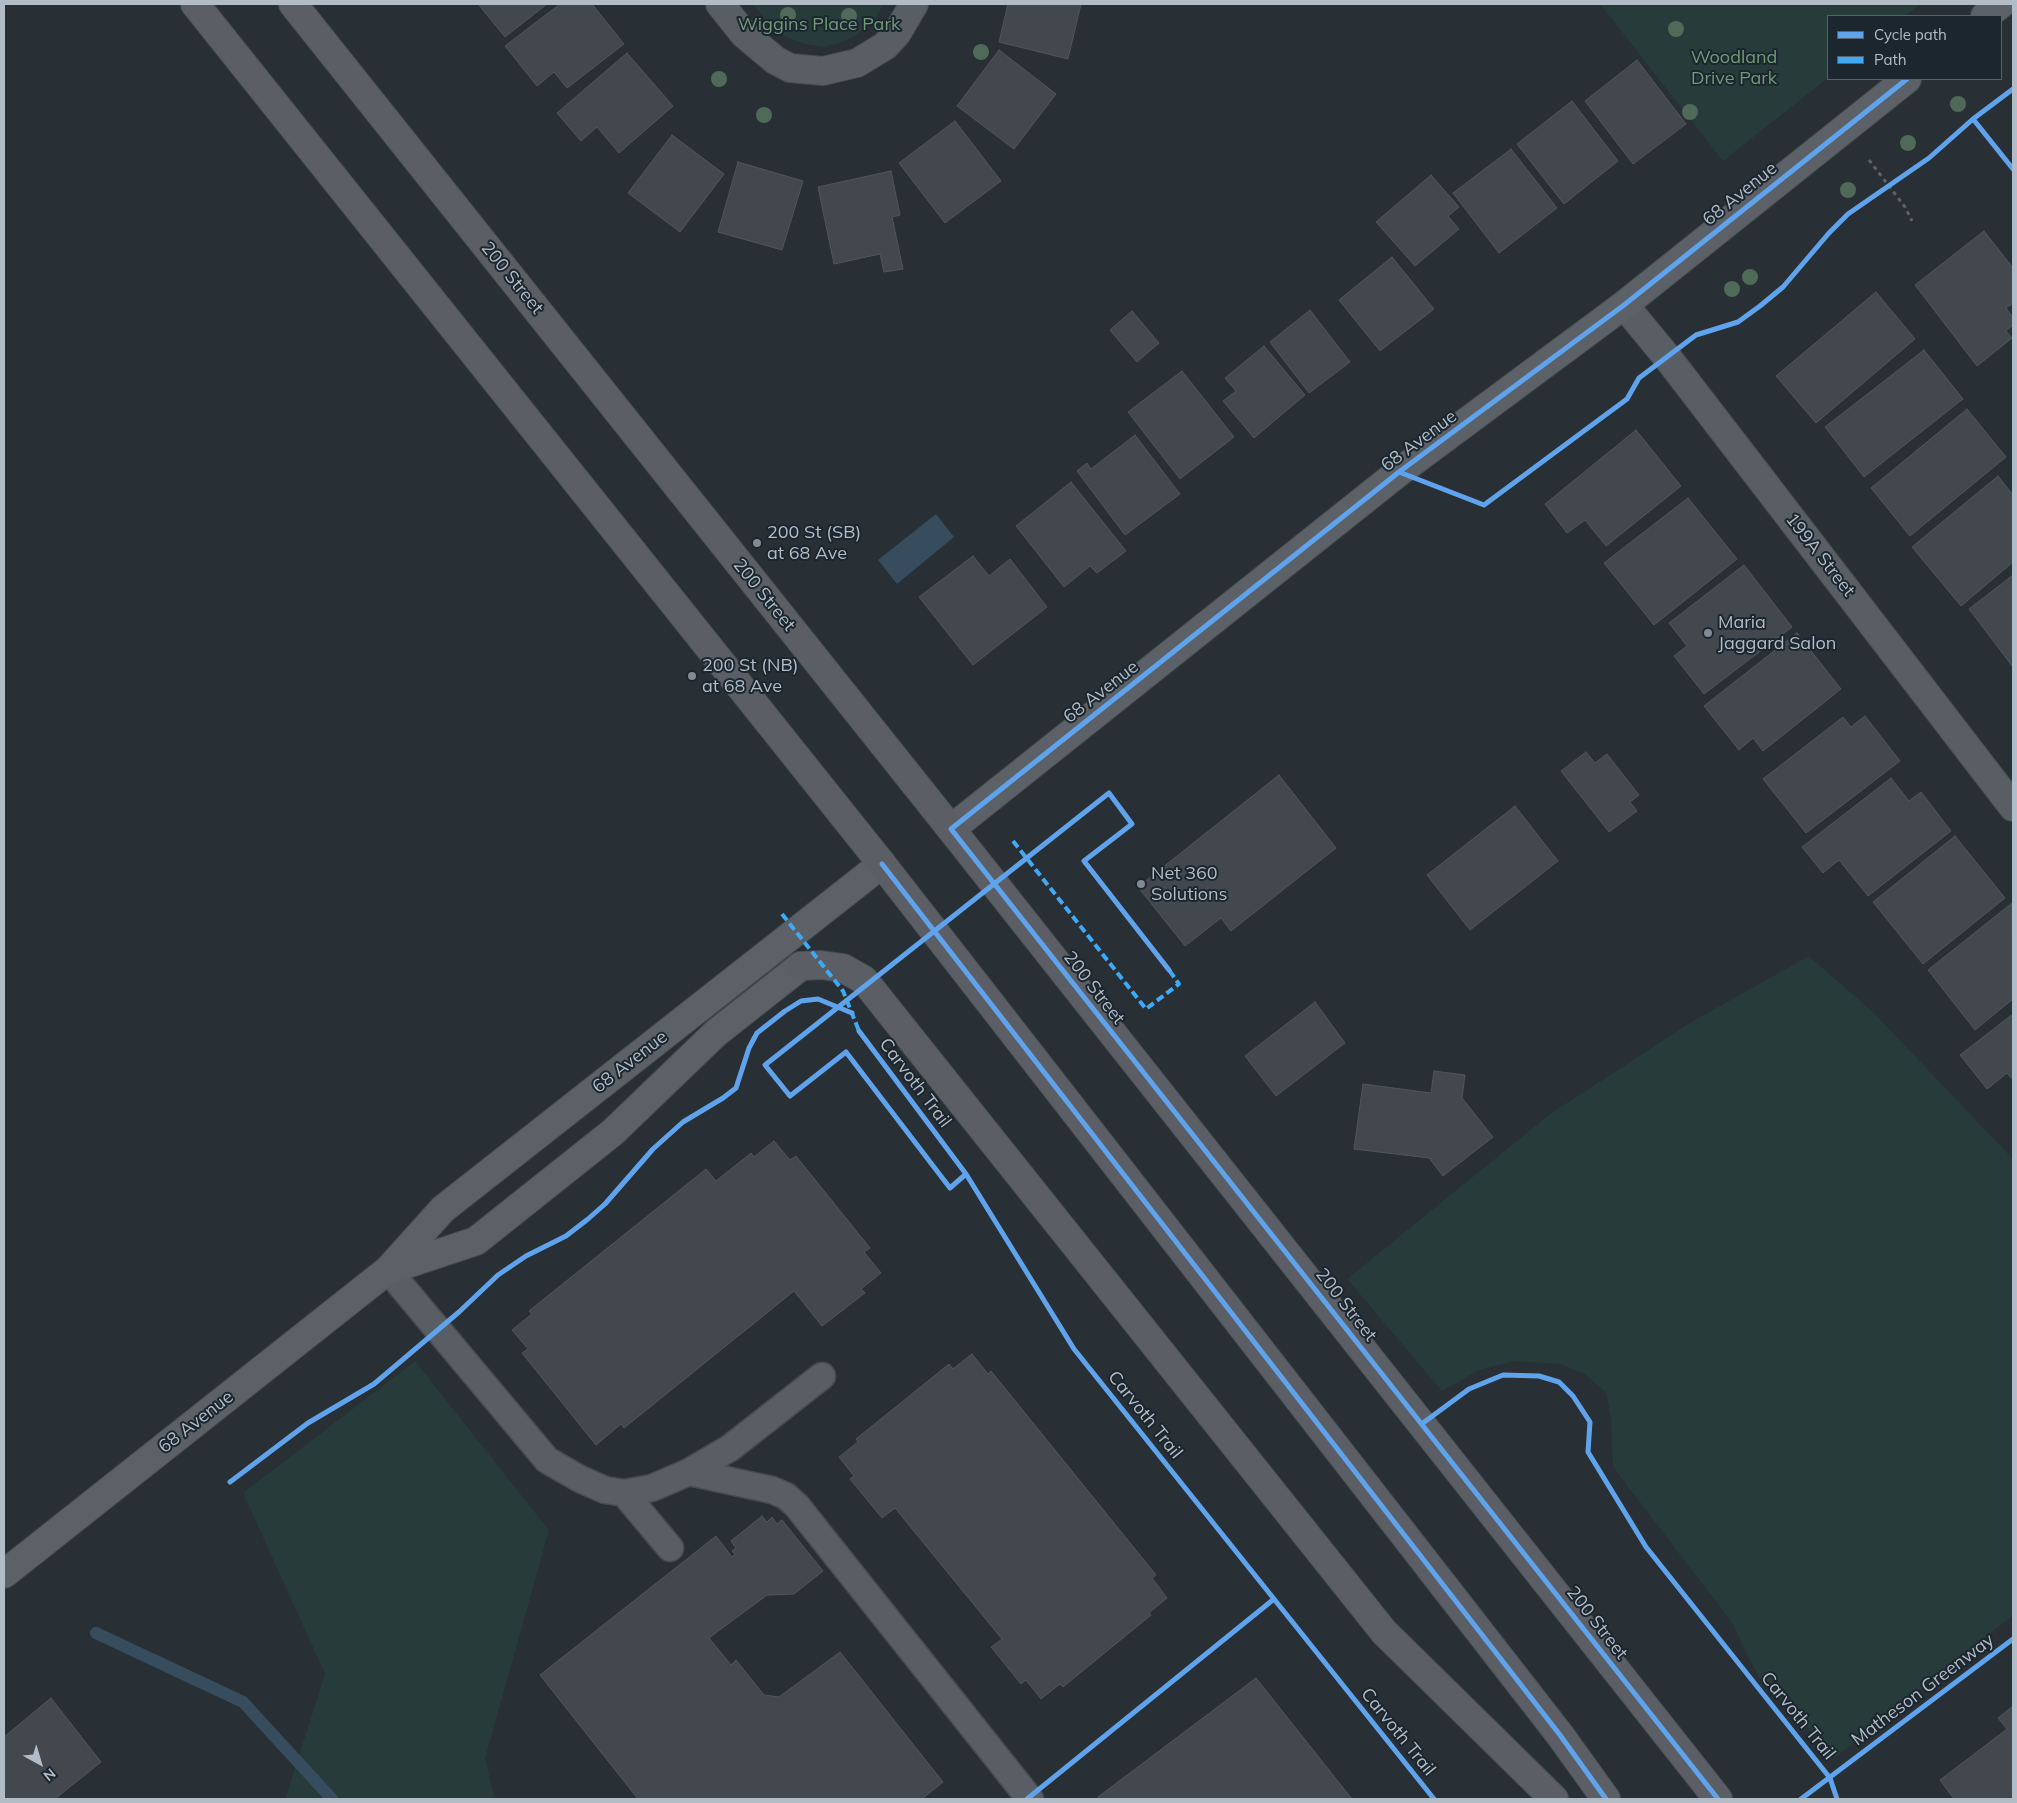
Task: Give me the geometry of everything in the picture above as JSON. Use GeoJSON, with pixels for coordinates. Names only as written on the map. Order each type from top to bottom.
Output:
{"type":"FeatureCollection","features":[{"type":"Feature","properties":{"kind":"main road"},"geometry":{"type":"LineString","coordinates":[[195,4],[882,864],[1560,1735],[1606,1799]]}},
{"type":"Feature","properties":{"kind":"main road","name":"200 Street"},"geometry":{"type":"LineString","coordinates":[[293,4],[951,829],[1718,1799]]}},
{"type":"Feature","properties":{"kind":"main road"},"geometry":{"type":"LineString","coordinates":[[802,966],[822,965],[843,968],[864,980],[1384,1632],[1554,1799]]}},
{"type":"Feature","properties":{"kind":"street"},"geometry":{"type":"LineString","coordinates":[[720,4],[744,34],[775,60],[790,68],[823,71],[849,65],[871,56],[897,33],[914,4]]}},
{"type":"Feature","properties":{"kind":"street"},"geometry":{"type":"LineString","coordinates":[[1986,15],[2001,4]]}},
{"type":"Feature","properties":{"kind":"street","name":"68 Avenue"},"geometry":{"type":"LineString","coordinates":[[951,829],[1399,472],[1624,305],[1906,80]]}},
{"type":"Feature","properties":{"kind":"street","name":"199A Street"},"geometry":{"type":"LineString","coordinates":[[1624,305],[1668,356],[2013,807]]}},
{"type":"Feature","properties":{"kind":"street","name":"68 Avenue"},"geometry":{"type":"LineString","coordinates":[[4,1574],[388,1270],[443,1209],[882,864]]}},
{"type":"Feature","properties":{"kind":"street","name":"68 Avenue"},"geometry":{"type":"LineString","coordinates":[[388,1270],[476,1241],[613,1132],[716,1033],[802,966]]}},
{"type":"Feature","properties":{"kind":"lane"},"geometry":{"type":"LineString","coordinates":[[388,1270],[547,1460],[580,1480],[605,1490],[624,1493],[652,1488],[689,1472],[730,1448],[822,1376]]}},
{"type":"Feature","properties":{"kind":"lane"},"geometry":{"type":"LineString","coordinates":[[689,1472],[772,1490],[786,1496],[798,1506],[1030,1799]]}},
{"type":"Feature","properties":{"kind":"lane"},"geometry":{"type":"LineString","coordinates":[[624,1493],[670,1548]]}},
{"type":"Feature","properties":{"kind":"path"},"geometry":{"type":"LineString","coordinates":[[1869,160],[1890,186],[1912,221]]}},
{"type":"Feature","properties":{"kind":"path"},"geometry":{"type":"LineString","coordinates":[[1880,192],[1897,181]]}},
{"type":"Feature","properties":{"kind":"green space","name":"Wiggins Place Park"},"geometry":{"type":"Polygon","coordinates":[[[753,4],[884,4],[872,23],[855,36],[837,44],[822,47],[805,44],[786,37],[769,24],[753,4]]]}},
{"type":"Feature","properties":{"kind":"green space","name":"Woodland Drive Park"},"geometry":{"type":"Polygon","coordinates":[[[1600,4],[1921,4],[1906,15],[1827,15],[1827,79],[1723,161],[1600,4]]]}},
{"type":"Feature","properties":{"kind":"green space"},"geometry":{"type":"Polygon","coordinates":[[[1809,956],[1873,1012],[2013,1159],[2013,1615],[1837,1756],[1829,1756],[1796,1712],[1761,1680],[1733,1624],[1613,1467],[1611,1418],[1606,1393],[1585,1374],[1560,1364],[1514,1361],[1479,1370],[1442,1391],[1347,1279],[1550,1114],[1693,1021],[1809,956]]]}},
{"type":"Feature","properties":{"kind":"green space"},"geometry":{"type":"Polygon","coordinates":[[[415,1361],[549,1530],[485,1759],[495,1799],[285,1799],[325,1674],[243,1493],[415,1361]]]}},
{"type":"Feature","properties":{"kind":"water"},"geometry":{"type":"Polygon","coordinates":[[[936,514],[954,537],[897,584],[878,560],[936,514]]]}},
{"type":"Feature","properties":{"kind":"building"},"geometry":{"type":"Polygon","coordinates":[[[478,4],[547,4],[505,37],[478,4]]]}},
{"type":"Feature","properties":{"kind":"building"},"geometry":{"type":"Polygon","coordinates":[[[560,4],[592,4],[624,44],[567,88],[554,72],[537,86],[505,46],[560,4]]]}},
{"type":"Feature","properties":{"kind":"building"},"geometry":{"type":"Polygon","coordinates":[[[1008,4],[1081,4],[1068,59],[999,42],[1008,4]]]}},
{"type":"Feature","properties":{"kind":"building"},"geometry":{"type":"Polygon","coordinates":[[[999,50],[1056,94],[1014,149],[957,106],[999,50]]]}},
{"type":"Feature","properties":{"kind":"building"},"geometry":{"type":"Polygon","coordinates":[[[627,53],[673,106],[619,153],[597,127],[581,141],[557,113],[627,53]]]}},
{"type":"Feature","properties":{"kind":"building"},"geometry":{"type":"Polygon","coordinates":[[[1637,60],[1686,124],[1633,164],[1585,101],[1637,60]]]}},
{"type":"Feature","properties":{"kind":"building"},"geometry":{"type":"Polygon","coordinates":[[[1572,101],[1618,161],[1564,204],[1517,144],[1572,101]]]}},
{"type":"Feature","properties":{"kind":"building"},"geometry":{"type":"Polygon","coordinates":[[[955,121],[1001,181],[945,223],[899,163],[955,121]]]}},
{"type":"Feature","properties":{"kind":"building"},"geometry":{"type":"Polygon","coordinates":[[[672,135],[724,174],[680,232],[628,193],[672,135]]]}},
{"type":"Feature","properties":{"kind":"building"},"geometry":{"type":"Polygon","coordinates":[[[1511,149],[1557,208],[1499,253],[1453,193],[1511,149]]]}},
{"type":"Feature","properties":{"kind":"building"},"geometry":{"type":"Polygon","coordinates":[[[738,162],[803,181],[782,250],[718,232],[738,162]]]}},
{"type":"Feature","properties":{"kind":"building"},"geometry":{"type":"Polygon","coordinates":[[[891,171],[900,215],[892,217],[903,269],[884,272],[880,254],[834,264],[818,187],[891,171]]]}},
{"type":"Feature","properties":{"kind":"building"},"geometry":{"type":"Polygon","coordinates":[[[1431,175],[1459,207],[1448,216],[1459,229],[1415,266],[1376,222],[1431,175]]]}},
{"type":"Feature","properties":{"kind":"building"},"geometry":{"type":"Polygon","coordinates":[[[1984,231],[2013,268],[2013,303],[2006,308],[2013,318],[2013,325],[2006,331],[2012,338],[1977,366],[1915,285],[1984,231]]]}},
{"type":"Feature","properties":{"kind":"building"},"geometry":{"type":"Polygon","coordinates":[[[1392,257],[1434,309],[1380,351],[1339,300],[1392,257]]]}},
{"type":"Feature","properties":{"kind":"building"},"geometry":{"type":"Polygon","coordinates":[[[1876,292],[1915,339],[1816,423],[1776,376],[1876,292]]]}},
{"type":"Feature","properties":{"kind":"building"},"geometry":{"type":"Polygon","coordinates":[[[1310,310],[1350,362],[1309,393],[1270,342],[1310,310]]]}},
{"type":"Feature","properties":{"kind":"building"},"geometry":{"type":"Polygon","coordinates":[[[1132,311],[1159,343],[1137,362],[1110,330],[1132,311]]]}},
{"type":"Feature","properties":{"kind":"building"},"geometry":{"type":"Polygon","coordinates":[[[1264,346],[1305,395],[1254,438],[1223,401],[1236,391],[1225,378],[1264,346]]]}},
{"type":"Feature","properties":{"kind":"building"},"geometry":{"type":"Polygon","coordinates":[[[1924,350],[1963,399],[1864,477],[1825,427],[1924,350]]]}},
{"type":"Feature","properties":{"kind":"building"},"geometry":{"type":"Polygon","coordinates":[[[1182,371],[1234,437],[1180,479],[1128,412],[1182,371]]]}},
{"type":"Feature","properties":{"kind":"building"},"geometry":{"type":"Polygon","coordinates":[[[1967,409],[2006,457],[1910,536],[1871,488],[1967,409]]]}},
{"type":"Feature","properties":{"kind":"building"},"geometry":{"type":"Polygon","coordinates":[[[1636,430],[1681,486],[1606,546],[1585,520],[1567,533],[1545,504],[1636,430]]]}},
{"type":"Feature","properties":{"kind":"building"},"geometry":{"type":"Polygon","coordinates":[[[1135,435],[1180,494],[1125,535],[1077,471],[1087,463],[1091,469],[1135,435]]]}},
{"type":"Feature","properties":{"kind":"building"},"geometry":{"type":"Polygon","coordinates":[[[1998,476],[2013,495],[2013,562],[1961,606],[1912,547],[1998,476]]]}},
{"type":"Feature","properties":{"kind":"building"},"geometry":{"type":"Polygon","coordinates":[[[1071,482],[1126,551],[1097,573],[1090,566],[1064,587],[1016,526],[1071,482]]]}},
{"type":"Feature","properties":{"kind":"building"},"geometry":{"type":"Polygon","coordinates":[[[1688,498],[1737,559],[1654,625],[1604,563],[1688,498]]]}},
{"type":"Feature","properties":{"kind":"building"},"geometry":{"type":"Polygon","coordinates":[[[973,556],[989,576],[1010,559],[1047,607],[973,665],[919,597],[973,556]]]}},
{"type":"Feature","properties":{"kind":"building"},"geometry":{"type":"Polygon","coordinates":[[[1744,565],[1792,627],[1704,694],[1674,656],[1687,646],[1669,623],[1744,565]]]}},
{"type":"Feature","properties":{"kind":"building"},"geometry":{"type":"Polygon","coordinates":[[[2013,575],[2013,667],[1969,609],[2013,575]]]}},
{"type":"Feature","properties":{"kind":"building"},"geometry":{"type":"Polygon","coordinates":[[[1797,633],[1841,689],[1763,751],[1753,738],[1739,750],[1704,706],[1797,633]]]}},
{"type":"Feature","properties":{"kind":"building"},"geometry":{"type":"Polygon","coordinates":[[[1865,716],[1900,761],[1806,833],[1763,779],[1843,717],[1851,727],[1865,716]]]}},
{"type":"Feature","properties":{"kind":"building"},"geometry":{"type":"Polygon","coordinates":[[[1586,752],[1595,763],[1607,754],[1639,795],[1630,802],[1637,811],[1609,832],[1561,771],[1586,752]]]}},
{"type":"Feature","properties":{"kind":"building"},"geometry":{"type":"Polygon","coordinates":[[[1279,775],[1336,848],[1231,931],[1221,918],[1185,946],[1138,887],[1279,775]]]}},
{"type":"Feature","properties":{"kind":"building"},"geometry":{"type":"Polygon","coordinates":[[[1891,778],[1909,801],[1921,792],[1951,831],[1868,896],[1839,860],[1823,873],[1802,847],[1891,778]]]}},
{"type":"Feature","properties":{"kind":"building"},"geometry":{"type":"Polygon","coordinates":[[[1515,806],[1558,861],[1470,930],[1427,875],[1515,806]]]}},
{"type":"Feature","properties":{"kind":"building"},"geometry":{"type":"Polygon","coordinates":[[[1955,836],[2005,898],[1923,964],[1873,902],[1955,836]]]}},
{"type":"Feature","properties":{"kind":"building"},"geometry":{"type":"Polygon","coordinates":[[[2012,903],[2013,999],[1975,1030],[1928,970],[2012,903]]]}},
{"type":"Feature","properties":{"kind":"building"},"geometry":{"type":"Polygon","coordinates":[[[1315,1002],[1345,1043],[1276,1096],[1245,1056],[1315,1002]]]}},
{"type":"Feature","properties":{"kind":"building"},"geometry":{"type":"Polygon","coordinates":[[[2013,1014],[2013,1080],[2007,1073],[1987,1089],[1960,1055],[2013,1014]]]}},
{"type":"Feature","properties":{"kind":"building"},"geometry":{"type":"Polygon","coordinates":[[[1434,1071],[1465,1075],[1462,1098],[1493,1137],[1443,1176],[1429,1158],[1354,1149],[1363,1084],[1431,1093],[1434,1071]]]}},
{"type":"Feature","properties":{"kind":"building"},"geometry":{"type":"Polygon","coordinates":[[[774,1141],[790,1160],[796,1156],[870,1248],[864,1252],[881,1273],[861,1289],[865,1293],[822,1326],[794,1291],[624,1428],[621,1424],[596,1445],[522,1353],[528,1349],[512,1330],[532,1314],[529,1311],[706,1169],[716,1181],[751,1153],[754,1157],[774,1141]]]}},
{"type":"Feature","properties":{"kind":"building"},"geometry":{"type":"Polygon","coordinates":[[[972,1354],[988,1374],[991,1371],[1156,1575],[1152,1578],[1167,1598],[1149,1613],[1151,1615],[1063,1687],[1060,1684],[1041,1699],[1026,1680],[1021,1684],[991,1647],[1002,1639],[895,1508],[882,1518],[850,1479],[854,1476],[839,1457],[858,1442],[856,1439],[949,1364],[953,1369],[972,1354]]]}},
{"type":"Feature","properties":{"kind":"building"},"geometry":{"type":"Polygon","coordinates":[[[762,1516],[767,1522],[772,1517],[777,1524],[782,1520],[823,1571],[794,1594],[767,1595],[709,1638],[731,1665],[736,1660],[764,1695],[779,1697],[840,1652],[943,1782],[922,1799],[638,1799],[540,1675],[716,1536],[732,1557],[735,1554],[732,1551],[736,1548],[731,1541],[762,1516]]]}},
{"type":"Feature","properties":{"kind":"building"},"geometry":{"type":"Polygon","coordinates":[[[1256,1678],[1352,1799],[1100,1799],[1098,1797],[1256,1678]]]}},
{"type":"Feature","properties":{"kind":"building"},"geometry":{"type":"Polygon","coordinates":[[[51,1698],[101,1762],[55,1799],[4,1799],[4,1737],[51,1698]]]}},
{"type":"Feature","properties":{"kind":"building"},"geometry":{"type":"Polygon","coordinates":[[[2013,1706],[2013,1799],[1954,1799],[1940,1780],[2007,1729],[1998,1718],[2013,1706]]]}},
{"type":"Feature","properties":{"kind":"waterway"},"geometry":{"type":"LineString","coordinates":[[96,1633],[243,1702],[332,1799]]}},
{"type":"Feature","properties":{"kind":"marked path"},"geometry":{"type":"LineString","coordinates":[[1013,841],[1146,1009],[1179,984],[1169,970]]}},
{"type":"Feature","properties":{"kind":"marked path"},"geometry":{"type":"LineString","coordinates":[[782,914],[843,991],[859,1031]]}},
{"type":"Feature","properties":{"kind":"cycle path"},"geometry":{"type":"LineString","coordinates":[[1718,1799],[951,829],[1399,472],[1624,305],[1906,80]]}},
{"type":"Feature","properties":{"kind":"cycle path"},"geometry":{"type":"LineString","coordinates":[[1399,472],[1484,505],[1627,399],[1639,378],[1696,335],[1738,322],[1760,306],[1783,287],[1829,233],[1848,214],[1929,158],[1973,119],[2013,89]]}},
{"type":"Feature","properties":{"kind":"cycle path"},"geometry":{"type":"LineString","coordinates":[[1973,119],[2013,169]]}},
{"type":"Feature","properties":{"kind":"cycle path"},"geometry":{"type":"LineString","coordinates":[[966,1174],[950,1188],[846,1052],[790,1096],[765,1065],[1109,793],[1132,824],[1084,861],[1169,970]]}},
{"type":"Feature","properties":{"kind":"cycle path"},"geometry":{"type":"LineString","coordinates":[[882,864],[1560,1735],[1606,1799]]}},
{"type":"Feature","properties":{"kind":"cycle path"},"geometry":{"type":"LineString","coordinates":[[230,1482],[308,1423],[374,1384],[459,1312],[498,1275],[526,1256],[566,1236],[588,1219],[605,1204],[653,1149],[683,1122],[736,1088],[749,1048],[757,1033],[785,1011],[801,1001],[818,999],[852,1013]]}},
{"type":"Feature","properties":{"kind":"cycle path","name":"Carvoth Trail"},"geometry":{"type":"LineString","coordinates":[[859,1031],[966,1174],[1074,1349],[1434,1799]]}},
{"type":"Feature","properties":{"kind":"cycle path","name":"Carvoth Trail"},"geometry":{"type":"LineString","coordinates":[[1423,1423],[1469,1389],[1503,1375],[1539,1376],[1559,1382],[1573,1396],[1590,1422],[1588,1452],[1646,1547],[1830,1778],[1837,1799]]}},
{"type":"Feature","properties":{"kind":"cycle path"},"geometry":{"type":"LineString","coordinates":[[1027,1799],[1274,1599]]}},
{"type":"Feature","properties":{"kind":"cycle path","name":"Matheson Greenway"},"geometry":{"type":"LineString","coordinates":[[1801,1799],[2013,1639]]}},
{"type":"Feature","properties":{"kind":"place","name":"200 St (SB) at 68 Ave"},"geometry":{"type":"Point","coordinates":[757,543]}},
{"type":"Feature","properties":{"kind":"place","name":"Maria Jaggard Salon"},"geometry":{"type":"Point","coordinates":[1708,633]}},
{"type":"Feature","properties":{"kind":"place","name":"200 St (NB) at 68 Ave"},"geometry":{"type":"Point","coordinates":[692,676]}},
{"type":"Feature","properties":{"kind":"place","name":"Net 360 Solutions"},"geometry":{"type":"Point","coordinates":[1141,884]}}]}
